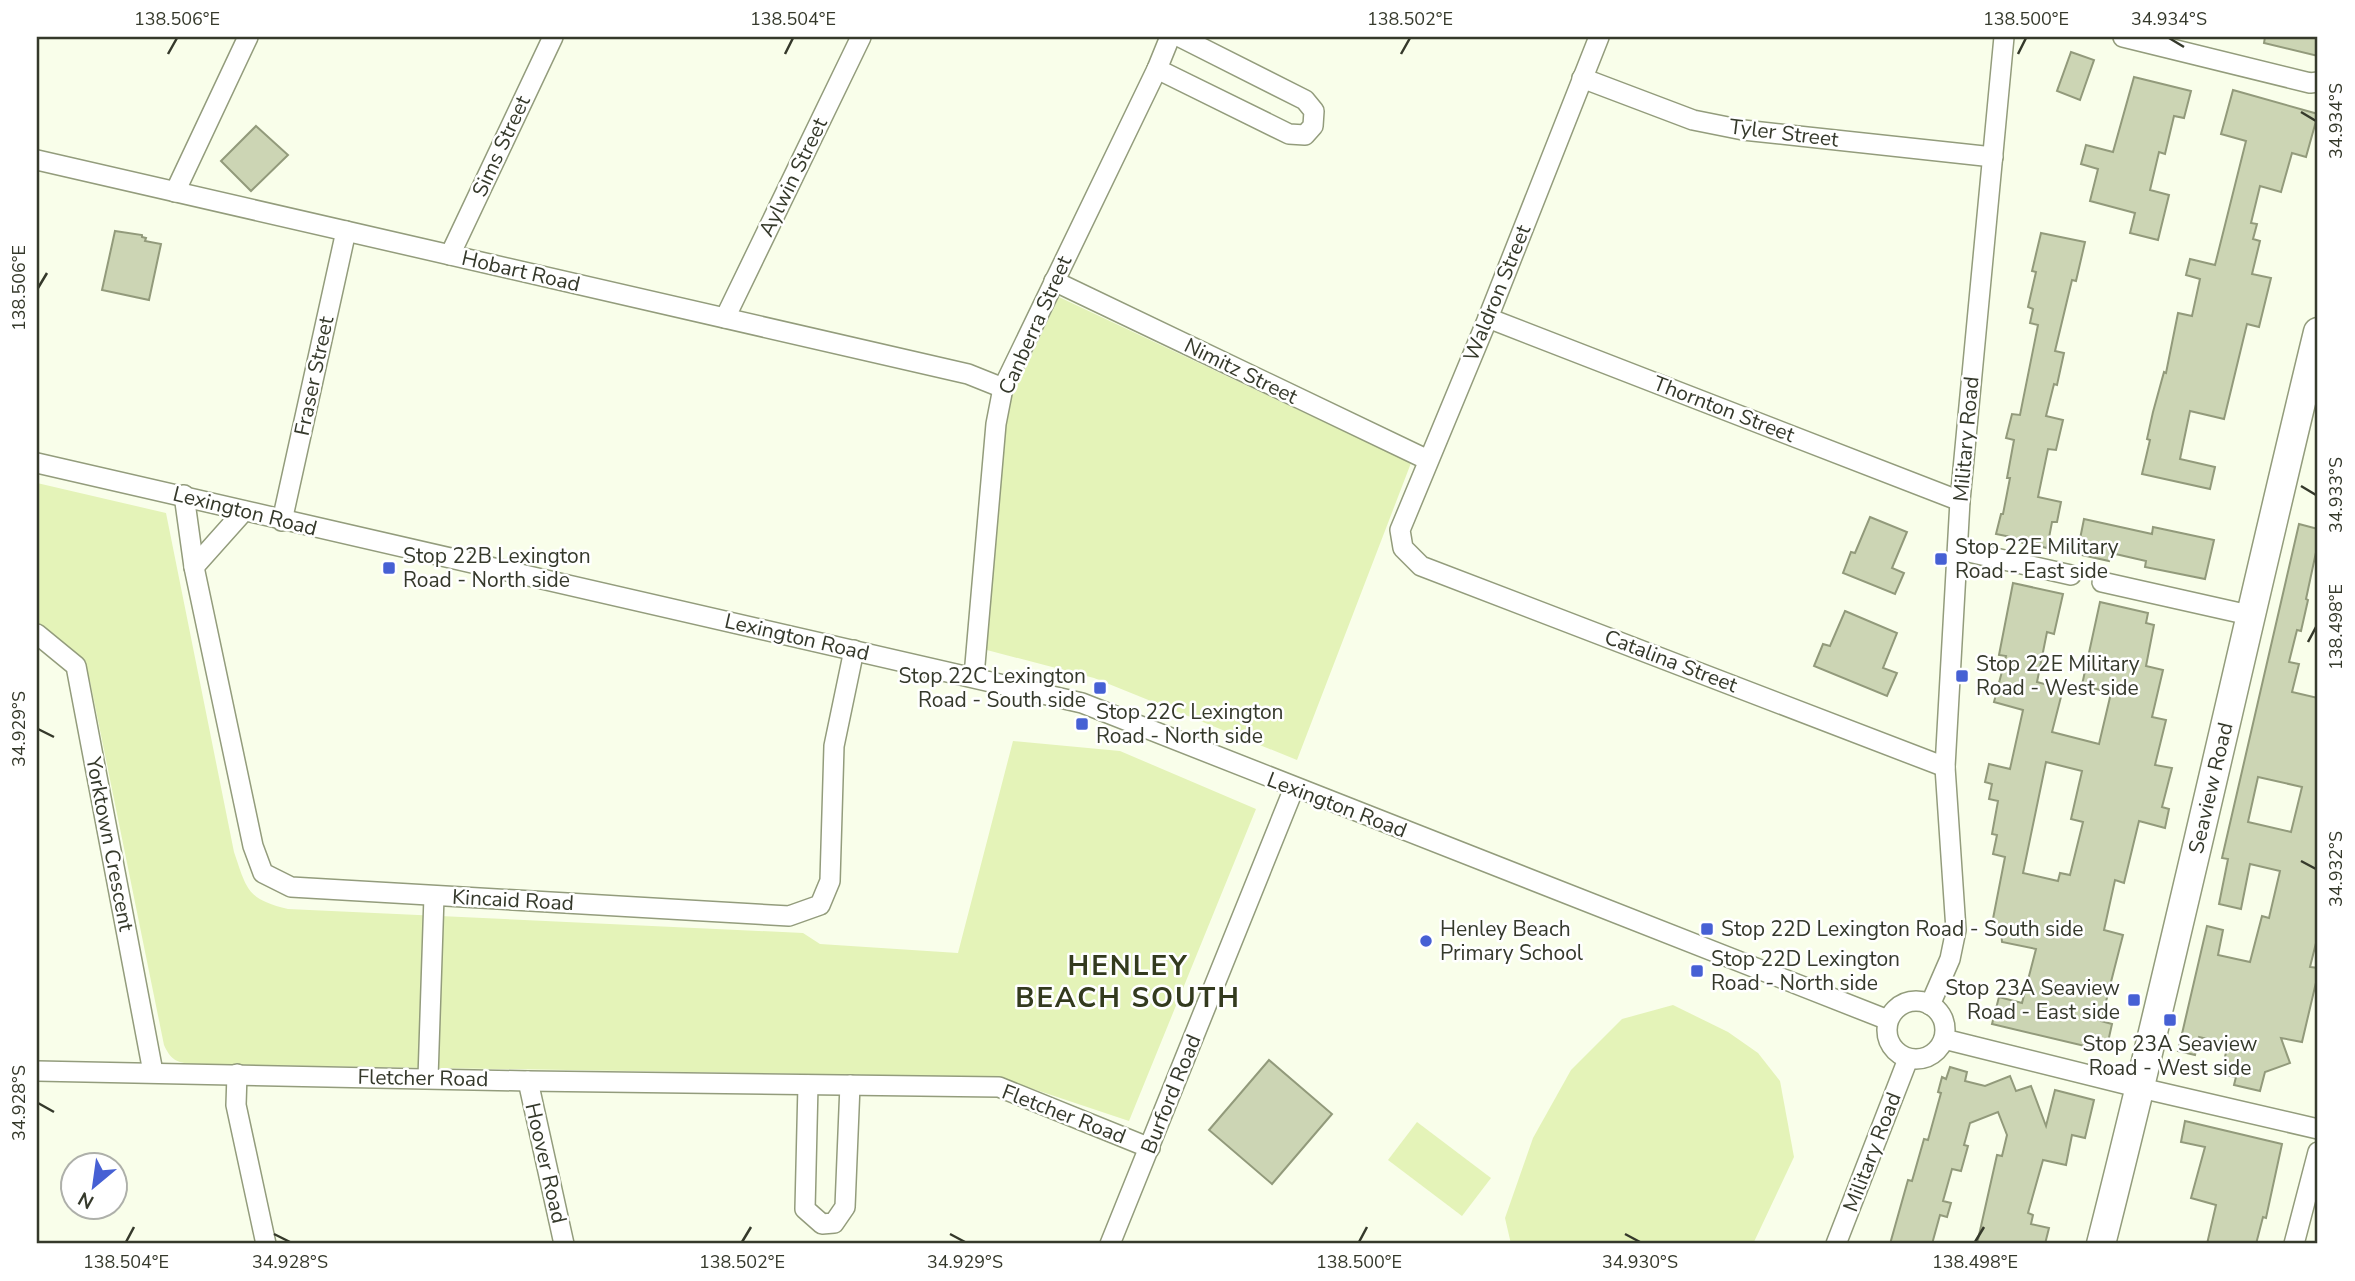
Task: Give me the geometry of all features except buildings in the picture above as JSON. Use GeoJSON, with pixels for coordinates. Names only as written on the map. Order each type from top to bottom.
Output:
{"type":"FeatureCollection","features":[{"type":"Feature","properties":{"kind":"main road","name":"Seaview Road"},"geometry":{"type":"LineString","coordinates":[[2101,1244],[2141,1088],[2249,615],[2318,332]]}},
{"type":"Feature","properties":{"kind":"street"},"geometry":{"type":"LineString","coordinates":[[176,192],[248,37]]}},
{"type":"Feature","properties":{"kind":"street","name":"Sims Street"},"geometry":{"type":"LineString","coordinates":[[450,255],[553,37]]}},
{"type":"Feature","properties":{"kind":"street","name":"Aylwin Street"},"geometry":{"type":"LineString","coordinates":[[724,318],[862,37]]}},
{"type":"Feature","properties":{"kind":"street","name":"Canberra Street"},"geometry":{"type":"LineString","coordinates":[[974,676],[996,424],[1003,388],[1170,37]]}},
{"type":"Feature","properties":{"kind":"street"},"geometry":{"type":"LineString","coordinates":[[1157,69],[1289,134],[1305,135],[1313,126],[1314,111],[1305,100],[1180,37]]}},
{"type":"Feature","properties":{"kind":"street","name":"Waldron Street"},"geometry":{"type":"LineString","coordinates":[[1403,548],[1400,530],[1488,318],[1599,37]]}},
{"type":"Feature","properties":{"kind":"street","name":"Military Road"},"geometry":{"type":"LineString","coordinates":[[1930,1005],[1950,958],[1956,930],[1945,766],[1960,501],[2004,37]]}},
{"type":"Feature","properties":{"kind":"street"},"geometry":{"type":"LineString","coordinates":[[2123,37],[2314,82]]}},
{"type":"Feature","properties":{"kind":"street","name":"Tyler Street"},"geometry":{"type":"LineString","coordinates":[[1582,78],[1693,120],[1743,130],[1993,157]]}},
{"type":"Feature","properties":{"kind":"street","name":"Hobart Road"},"geometry":{"type":"LineString","coordinates":[[37,160],[968,373],[1003,388]]}},
{"type":"Feature","properties":{"kind":"street","name":"Fraser Street"},"geometry":{"type":"LineString","coordinates":[[282,521],[346,231]]}},
{"type":"Feature","properties":{"kind":"street","name":"Nimitz Street"},"geometry":{"type":"LineString","coordinates":[[1054,281],[1428,460]]}},
{"type":"Feature","properties":{"kind":"street","name":"Thornton Street"},"geometry":{"type":"LineString","coordinates":[[1488,318],[1960,501]]}},
{"type":"Feature","properties":{"kind":"street","name":"Lexington Road"},"geometry":{"type":"LineString","coordinates":[[37,463],[184,495],[282,521],[974,676],[1082,703],[1888,1020]]}},
{"type":"Feature","properties":{"kind":"street","name":"Kincaid Road"},"geometry":{"type":"LineString","coordinates":[[184,495],[194,567],[253,846],[263,873],[291,887],[789,916],[820,905],[830,881],[834,746],[854,650]]}},
{"type":"Feature","properties":{"kind":"street"},"geometry":{"type":"LineString","coordinates":[[194,567],[244,511]]}},
{"type":"Feature","properties":{"kind":"street","name":"Catalina Street"},"geometry":{"type":"LineString","coordinates":[[1403,548],[1422,566],[1945,766]]}},
{"type":"Feature","properties":{"kind":"street"},"geometry":{"type":"LineString","coordinates":[[1958,554],[1960,550],[2071,575]]}},
{"type":"Feature","properties":{"kind":"street"},"geometry":{"type":"LineString","coordinates":[[2102,582],[2249,615]]}},
{"type":"Feature","properties":{"kind":"street","name":"Yorktown Crescent"},"geometry":{"type":"LineString","coordinates":[[37,634],[76,666],[153,1072]]}},
{"type":"Feature","properties":{"kind":"street","name":"Burford Road"},"geometry":{"type":"LineString","coordinates":[[1110,1244],[1294,788]]}},
{"type":"Feature","properties":{"kind":"street"},"geometry":{"type":"LineString","coordinates":[[428,1079],[434,896]]}},
{"type":"Feature","properties":{"kind":"street"},"geometry":{"type":"LineString","coordinates":[[1910,1001],[1919,1001],[1930,1005],[1943,1019],[1944,1039],[1937,1051],[1930,1056],[1908,1059],[1898,1054],[1888,1040],[1888,1020],[1893,1011],[1910,1001]]}},
{"type":"Feature","properties":{"kind":"street"},"geometry":{"type":"LineString","coordinates":[[1944,1039],[2318,1129]]}},
{"type":"Feature","properties":{"kind":"street","name":"Military Road"},"geometry":{"type":"LineString","coordinates":[[1836,1244],[1908,1059]]}},
{"type":"Feature","properties":{"kind":"street","name":"Fletcher Road"},"geometry":{"type":"LineString","coordinates":[[37,1071],[999,1087],[1150,1148]]}},
{"type":"Feature","properties":{"kind":"street"},"geometry":{"type":"LineString","coordinates":[[237,1074],[236,1105],[266,1244]]}},
{"type":"Feature","properties":{"kind":"street","name":"Hoover Road"},"geometry":{"type":"LineString","coordinates":[[528,1081],[564,1244]]}},
{"type":"Feature","properties":{"kind":"street"},"geometry":{"type":"LineString","coordinates":[[808,1085],[805,1209],[822,1224],[834,1223],[845,1207],[850,1085]]}},
{"type":"Feature","properties":{"kind":"street"},"geometry":{"type":"LineString","coordinates":[[2294,1244],[2318,1152]]}},
{"type":"Feature","properties":{"kind":"green space"},"geometry":{"type":"Polygon","coordinates":[[[1059,297],[1411,463],[1297,760],[1094,678],[983,649],[1007,406],[1059,297]]]}},
{"type":"Feature","properties":{"kind":"green space"},"geometry":{"type":"Polygon","coordinates":[[[37,483],[166,513],[234,852],[250,891],[264,901],[288,909],[803,933],[820,944],[958,953],[1013,741],[1120,751],[1256,809],[1129,1121],[997,1077],[192,1064],[175,1059],[164,1045],[90,681],[68,648],[54,634],[37,624],[37,483]]]}},
{"type":"Feature","properties":{"kind":"green space"},"geometry":{"type":"Polygon","coordinates":[[[1673,1005],[1728,1032],[1758,1053],[1780,1081],[1794,1157],[1753,1244],[1511,1244],[1505,1218],[1533,1138],[1571,1070],[1622,1019],[1673,1005]]]}},
{"type":"Feature","properties":{"kind":"green space"},"geometry":{"type":"Polygon","coordinates":[[[1417,1122],[1491,1178],[1462,1216],[1388,1160],[1417,1122]]]}},
{"type":"Feature","properties":{"kind":"place","name":"Stop 22E Military Road - East side"},"geometry":{"type":"Point","coordinates":[1941,559]}},
{"type":"Feature","properties":{"kind":"place","name":"Stop 22B Lexington Road - North side"},"geometry":{"type":"Point","coordinates":[389,568]}},
{"type":"Feature","properties":{"kind":"place","name":"Stop 22E Military Road - West side"},"geometry":{"type":"Point","coordinates":[1962,676]}},
{"type":"Feature","properties":{"kind":"place","name":"Stop 22C Lexington Road - South side"},"geometry":{"type":"Point","coordinates":[1100,688]}},
{"type":"Feature","properties":{"kind":"place","name":"Stop 22C Lexington Road - North side"},"geometry":{"type":"Point","coordinates":[1082,724]}},
{"type":"Feature","properties":{"kind":"place","name":"Stop 22D Lexington Road - South side"},"geometry":{"type":"Point","coordinates":[1707,929]}},
{"type":"Feature","properties":{"kind":"place","name":"Henley Beach Primary School"},"geometry":{"type":"Point","coordinates":[1426,941]}},
{"type":"Feature","properties":{"kind":"place","name":"Stop 22D Lexington Road - North side"},"geometry":{"type":"Point","coordinates":[1697,971]}},
{"type":"Feature","properties":{"kind":"place","name":"Stop 23A Seaview Road - East side"},"geometry":{"type":"Point","coordinates":[2134,1000]}},
{"type":"Feature","properties":{"kind":"place","name":"Stop 23A Seaview Road - West side"},"geometry":{"type":"Point","coordinates":[2170,1020]}},
{"type":"Feature","properties":{"kind":"district","name":"HENLEY BEACH SOUTH"},"geometry":{"type":"Point","coordinates":[1128,982]}}]}
